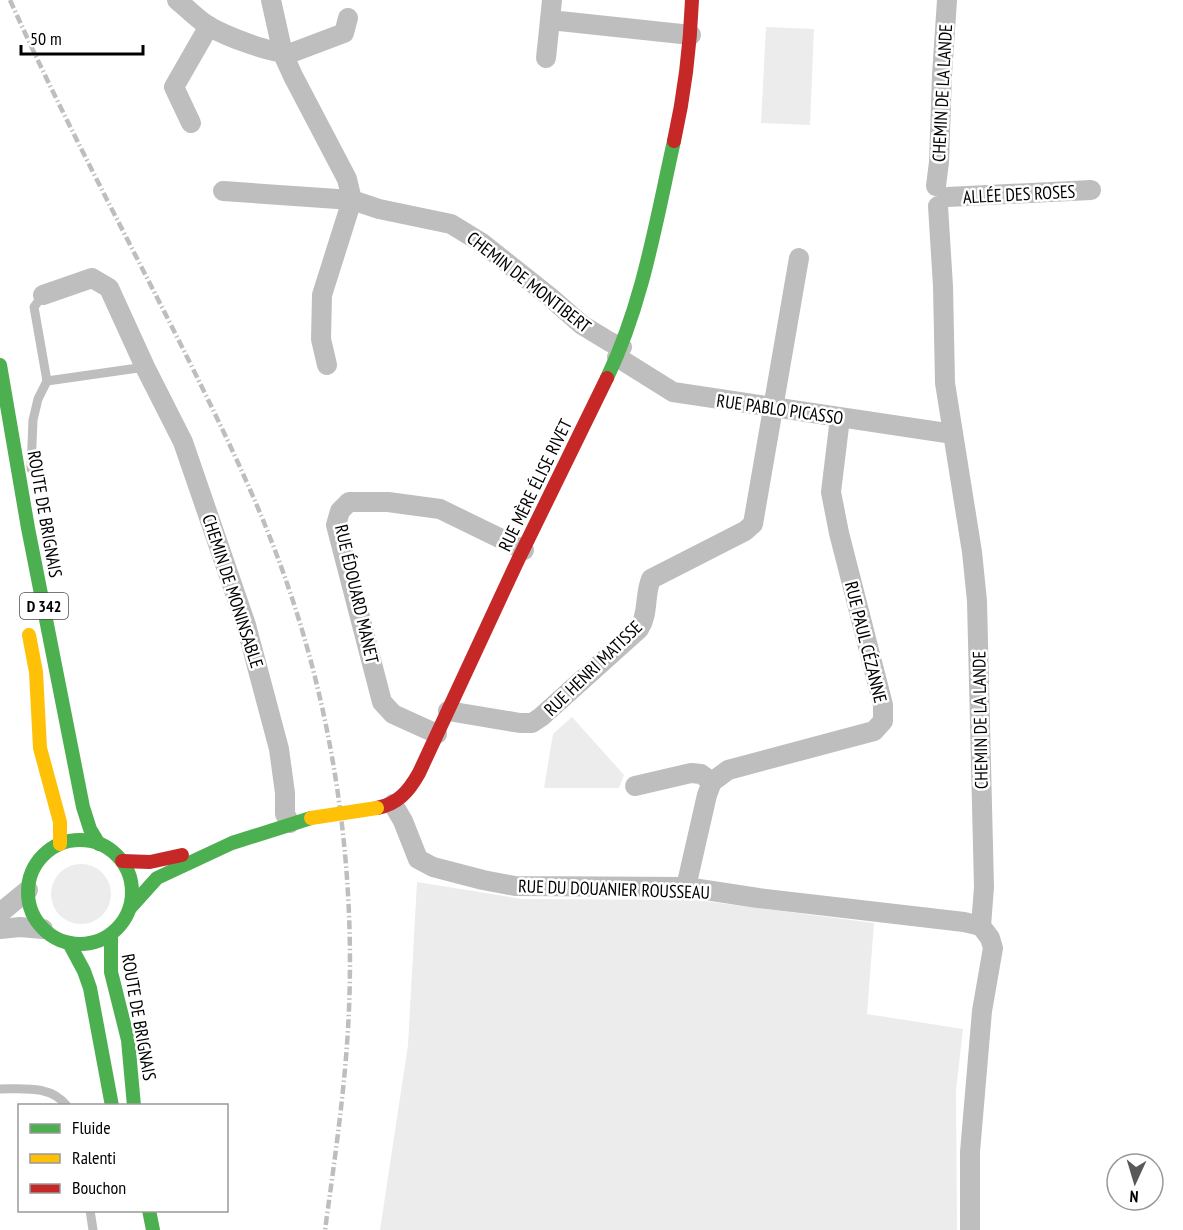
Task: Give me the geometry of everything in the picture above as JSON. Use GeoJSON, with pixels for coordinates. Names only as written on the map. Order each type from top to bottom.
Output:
{"type":"FeatureCollection","features":[{"type":"Feature","properties":{"kind":"main road","name":"RUE MÈRE ÉLISE RIVET"},"geometry":{"type":"LineString","coordinates":[[385,806],[410,789],[620,352],[640,293],[677,131],[687,78],[692,0]]}},
{"type":"Feature","properties":{"kind":"main road","name":"ROUTE DE BRIGNAIS"},"geometry":{"type":"LineString","coordinates":[[0,365],[28,528],[83,807],[90,829],[99,844],[112,851],[122,861]]}},
{"type":"Feature","properties":{"kind":"main road","name":"D 342"},"geometry":{"type":"LineString","coordinates":[[28,627],[36,672],[40,748],[60,822],[60,844]]}},
{"type":"Feature","properties":{"kind":"main road"},"geometry":{"type":"LineString","coordinates":[[122,861],[150,862],[232,843],[290,823],[385,806]]}},
{"type":"Feature","properties":{"kind":"main road"},"geometry":{"type":"LineString","coordinates":[[99,844],[86,841],[60,844],[38,862],[31,876],[28,890],[29,904],[34,918],[55,938],[69,943],[90,988],[112,1104]]}},
{"type":"Feature","properties":{"kind":"main road"},"geometry":{"type":"LineString","coordinates":[[130,908],[157,878],[232,843]]}},
{"type":"Feature","properties":{"kind":"main road"},"geometry":{"type":"LineString","coordinates":[[122,861],[130,876],[133,891],[130,908]]}},
{"type":"Feature","properties":{"kind":"main road","name":"ROUTE DE BRIGNAIS"},"geometry":{"type":"LineString","coordinates":[[69,943],[83,945],[98,942],[111,935],[123,923],[130,908]]}},
{"type":"Feature","properties":{"kind":"main road","name":"ROUTE DE BRIGNAIS"},"geometry":{"type":"LineString","coordinates":[[111,935],[109,966],[126,1032],[134,1104]]}},
{"type":"Feature","properties":{"kind":"main road"},"geometry":{"type":"LineString","coordinates":[[149,1212],[153,1230]]}},
{"type":"Feature","properties":{"kind":"street"},"geometry":{"type":"LineString","coordinates":[[177,0],[209,26],[244,41],[284,54],[344,33],[348,18]]}},
{"type":"Feature","properties":{"kind":"street"},"geometry":{"type":"LineString","coordinates":[[272,0],[284,54],[293,76],[347,179],[352,200],[322,295],[321,339],[327,365]]}},
{"type":"Feature","properties":{"kind":"street"},"geometry":{"type":"LineString","coordinates":[[546,58],[552,0]]}},
{"type":"Feature","properties":{"kind":"street","name":"CHEMIN DE LA LANDE"},"geometry":{"type":"LineString","coordinates":[[947,0],[939,162],[945,383],[972,552],[978,623],[984,887],[981,926],[990,938],[993,948],[982,1011],[970,1152],[970,1230]]}},
{"type":"Feature","properties":{"kind":"street"},"geometry":{"type":"LineString","coordinates":[[550,20],[691,35]]}},
{"type":"Feature","properties":{"kind":"street"},"geometry":{"type":"LineString","coordinates":[[191,123],[174,87],[209,26]]}},
{"type":"Feature","properties":{"kind":"street","name":"ALLÉE DES ROSES"},"geometry":{"type":"LineString","coordinates":[[940,196],[1092,190]]}},
{"type":"Feature","properties":{"kind":"street","name":"CHEMIN DE MONTIBERT"},"geometry":{"type":"LineString","coordinates":[[223,191],[352,200],[379,209],[451,224],[466,232],[550,297],[582,326],[620,352]]}},
{"type":"Feature","properties":{"kind":"street"},"geometry":{"type":"LineString","coordinates":[[772,408],[799,258]]}},
{"type":"Feature","properties":{"kind":"street","name":"CHEMIN DE MONINSABLE"},"geometry":{"type":"LineString","coordinates":[[43,295],[92,278],[109,288],[183,442],[246,625],[279,749],[285,792],[285,814],[290,823]]}},
{"type":"Feature","properties":{"kind":"street","name":"RUE PABLO PICASSO"},"geometry":{"type":"LineString","coordinates":[[620,352],[673,392],[953,434]]}},
{"type":"Feature","properties":{"kind":"street","name":"RUE HENRI MATISSE"},"geometry":{"type":"LineString","coordinates":[[448,711],[532,723],[639,629],[645,621],[647,588],[651,579],[745,531],[753,524],[772,408]]}},
{"type":"Feature","properties":{"kind":"street","name":"RUE PAUL CÉZANNE"},"geometry":{"type":"LineString","coordinates":[[712,782],[728,770],[874,730],[883,721],[884,705],[839,532],[831,492],[840,418]]}},
{"type":"Feature","properties":{"kind":"street","name":"RUE ÉDOUARD MANET"},"geometry":{"type":"LineString","coordinates":[[437,734],[393,714],[382,702],[336,525],[340,511],[349,502],[388,502],[440,509],[524,550]]}},
{"type":"Feature","properties":{"kind":"street"},"geometry":{"type":"LineString","coordinates":[[635,786],[691,773],[701,774],[712,782],[686,887]]}},
{"type":"Feature","properties":{"kind":"street","name":"RUE DU DOUANIER ROUSSEAU"},"geometry":{"type":"LineString","coordinates":[[385,806],[403,821],[418,859],[433,867],[483,880],[515,886],[686,887],[981,926]]}},
{"type":"Feature","properties":{"kind":"street"},"geometry":{"type":"LineString","coordinates":[[0,913],[28,890]]}},
{"type":"Feature","properties":{"kind":"street"},"geometry":{"type":"LineString","coordinates":[[0,929],[20,927],[43,929]]}},
{"type":"Feature","properties":{"kind":"lane","name":"CHEMIN DE MONINSABLE"},"geometry":{"type":"LineString","coordinates":[[43,295],[34,307],[47,381]]}},
{"type":"Feature","properties":{"kind":"lane"},"geometry":{"type":"LineString","coordinates":[[30,474],[33,420],[38,399],[47,381],[145,367]]}},
{"type":"Feature","properties":{"kind":"lane"},"geometry":{"type":"LineString","coordinates":[[28,528],[30,485]]}},
{"type":"Feature","properties":{"kind":"lane"},"geometry":{"type":"LineString","coordinates":[[0,1089],[39,1090],[51,1093],[65,1104]]}},
{"type":"Feature","properties":{"kind":"lane"},"geometry":{"type":"LineString","coordinates":[[90,1212],[93,1230]]}},
{"type":"Feature","properties":{"kind":"shaded area"},"geometry":{"type":"Polygon","coordinates":[[[766,27],[814,29],[810,125],[761,123],[766,27]]]}},
{"type":"Feature","properties":{"kind":"shaded area"},"geometry":{"type":"Polygon","coordinates":[[[572,717],[624,775],[619,788],[544,788],[553,734],[572,717]]]}},
{"type":"Feature","properties":{"kind":"shaded area"},"geometry":{"type":"Polygon","coordinates":[[[81,864],[98,869],[106,877],[111,894],[106,911],[98,919],[81,924],[64,919],[56,911],[51,894],[56,877],[64,869],[81,864]]]}},
{"type":"Feature","properties":{"kind":"shaded area"},"geometry":{"type":"Polygon","coordinates":[[[417,882],[522,899],[696,900],[874,923],[867,1014],[963,1029],[956,1090],[957,1230],[380,1230],[408,1045],[417,882]]]}},
{"type":"Feature","properties":{"kind":"railway"},"geometry":{"type":"LineString","coordinates":[[10,0],[241,469],[283,572],[315,678],[337,788],[344,843],[350,954],[349,1009],[340,1120],[325,1230]]}},
{"type":"Feature","properties":{"kind":"traffic: fast"},"geometry":{"type":"LineString","coordinates":[[607,378],[630,321],[639,291],[674,141]]}},
{"type":"Feature","properties":{"kind":"traffic: fast"},"geometry":{"type":"LineString","coordinates":[[0,365],[28,528],[83,807],[90,829],[99,844]]}},
{"type":"Feature","properties":{"kind":"traffic: fast"},"geometry":{"type":"LineString","coordinates":[[130,908],[157,878],[232,843],[311,818]]}},
{"type":"Feature","properties":{"kind":"traffic: fast"},"geometry":{"type":"LineString","coordinates":[[80,840],[100,844],[117,855],[128,872],[132,892],[128,912],[117,929],[100,940],[80,944],[60,940],[43,929],[32,912],[28,892],[32,872],[43,855],[60,844],[80,840]]}},
{"type":"Feature","properties":{"kind":"traffic: fast"},"geometry":{"type":"LineString","coordinates":[[111,935],[111,972],[128,1040],[134,1104]]}},
{"type":"Feature","properties":{"kind":"traffic: fast"},"geometry":{"type":"LineString","coordinates":[[69,943],[90,988],[112,1104]]}},
{"type":"Feature","properties":{"kind":"traffic: fast"},"geometry":{"type":"LineString","coordinates":[[149,1212],[153,1230]]}},
{"type":"Feature","properties":{"kind":"traffic: slow"},"geometry":{"type":"LineString","coordinates":[[29,635],[36,672],[40,748],[60,822],[60,844]]}},
{"type":"Feature","properties":{"kind":"traffic: slow"},"geometry":{"type":"LineString","coordinates":[[311,818],[377,808]]}},
{"type":"Feature","properties":{"kind":"traffic: jam"},"geometry":{"type":"LineString","coordinates":[[674,141],[686,71],[692,0]]}},
{"type":"Feature","properties":{"kind":"traffic: jam"},"geometry":{"type":"LineString","coordinates":[[377,808],[402,796],[419,773],[518,560],[607,378]]}},
{"type":"Feature","properties":{"kind":"traffic: jam"},"geometry":{"type":"LineString","coordinates":[[122,861],[150,862],[182,855]]}}]}
